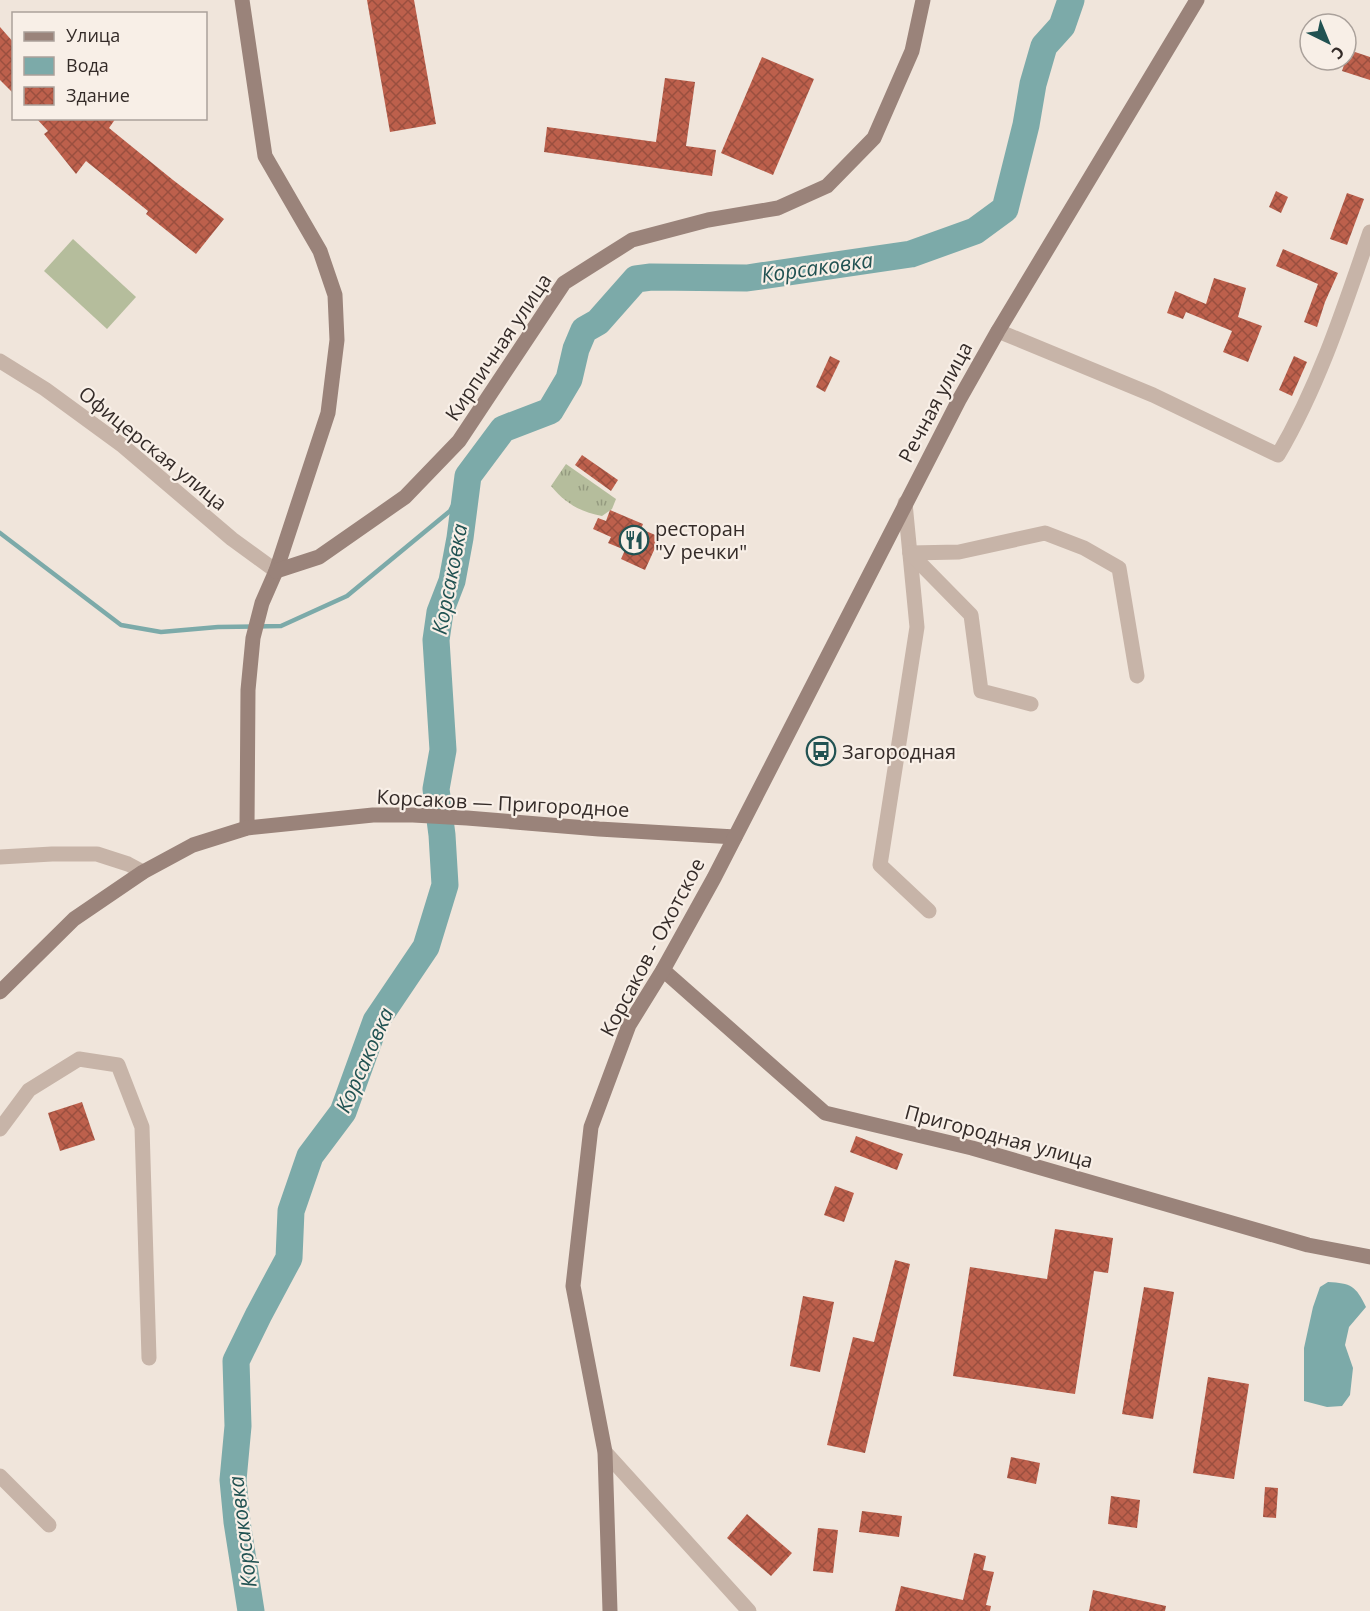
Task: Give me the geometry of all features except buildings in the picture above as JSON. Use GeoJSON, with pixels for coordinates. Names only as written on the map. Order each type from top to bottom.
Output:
{"type":"FeatureCollection","features":[{"type":"Feature","properties":{"kind":"street"},"geometry":{"type":"LineString","coordinates":[[242,0],[265,156],[320,251],[335,295],[337,340],[328,413],[276,571],[261,603],[253,638],[248,690],[247,828]]}},
{"type":"Feature","properties":{"kind":"street","name":"Кирпичная улица"},"geometry":{"type":"LineString","coordinates":[[276,571],[319,556],[405,497],[459,441],[564,283],[632,240],[708,220],[778,208],[827,186],[874,138],[912,51],[922,0]]}},
{"type":"Feature","properties":{"kind":"street","name":"Речная улица"},"geometry":{"type":"LineString","coordinates":[[735,837],[959,400],[1197,0]]}},
{"type":"Feature","properties":{"kind":"street"},"geometry":{"type":"LineString","coordinates":[[998,331],[1153,395],[1278,455],[1294,427],[1335,335],[1370,232]]}},
{"type":"Feature","properties":{"kind":"street","name":"Офицерская улица"},"geometry":{"type":"LineString","coordinates":[[0,361],[45,389],[123,446],[232,539],[276,571]]}},
{"type":"Feature","properties":{"kind":"street"},"geometry":{"type":"LineString","coordinates":[[905,503],[917,627],[880,865],[928,911]]}},
{"type":"Feature","properties":{"kind":"street"},"geometry":{"type":"LineString","coordinates":[[910,553],[959,552],[1045,533],[1084,548],[1119,568],[1137,675]]}},
{"type":"Feature","properties":{"kind":"street"},"geometry":{"type":"LineString","coordinates":[[910,553],[972,615],[981,691],[1031,704]]}},
{"type":"Feature","properties":{"kind":"street","name":"Корсаков — Пригородное"},"geometry":{"type":"LineString","coordinates":[[0,992],[74,919],[143,872],[193,845],[247,828],[374,815],[413,815],[735,837]]}},
{"type":"Feature","properties":{"kind":"street","name":"Корсаков - Охотское"},"geometry":{"type":"LineString","coordinates":[[610,1611],[605,1452],[573,1286],[591,1127],[629,1025],[663,970],[735,837]]}},
{"type":"Feature","properties":{"kind":"street"},"geometry":{"type":"LineString","coordinates":[[0,857],[97,854],[128,864],[143,872]]}},
{"type":"Feature","properties":{"kind":"street","name":"Пригородная улица"},"geometry":{"type":"LineString","coordinates":[[663,970],[825,1113],[972,1148],[1308,1245],[1370,1257]]}},
{"type":"Feature","properties":{"kind":"street"},"geometry":{"type":"LineString","coordinates":[[0,1129],[29,1090],[79,1059],[118,1065],[142,1127],[150,1358]]}},
{"type":"Feature","properties":{"kind":"street"},"geometry":{"type":"LineString","coordinates":[[605,1452],[749,1611]]}},
{"type":"Feature","properties":{"kind":"street"},"geometry":{"type":"LineString","coordinates":[[0,1476],[49,1525]]}},
{"type":"Feature","properties":{"kind":"green space"},"geometry":{"type":"Polygon","coordinates":[[[73,239],[136,297],[107,329],[44,271],[73,239]]]}},
{"type":"Feature","properties":{"kind":"green space"},"geometry":{"type":"Polygon","coordinates":[[[566,464],[616,499],[612,509],[602,516],[594,514],[567,502],[556,492],[551,486],[566,464]]]}},
{"type":"Feature","properties":{"kind":"water"},"geometry":{"type":"Polygon","coordinates":[[[1328,1282],[1342,1283],[1352,1287],[1366,1307],[1349,1327],[1345,1345],[1353,1368],[1350,1395],[1342,1406],[1327,1407],[1304,1401],[1304,1348],[1320,1287],[1328,1282]]]}},
{"type":"Feature","properties":{"kind":"waterway","name":"Корсаковка"},"geometry":{"type":"LineString","coordinates":[[251,1611],[233,1480],[238,1426],[236,1361],[289,1258],[291,1211],[310,1156],[343,1112],[376,1021],[426,947],[445,885],[436,789],[443,750],[436,640],[440,612],[452,581],[468,476],[503,429],[550,411],[569,379],[576,349],[584,330],[598,322],[636,279],[651,277],[747,278],[911,254],[975,231],[1005,209],[1026,125],[1033,84],[1044,46],[1062,26],[1071,0]]}},
{"type":"Feature","properties":{"kind":"waterway"},"geometry":{"type":"LineString","coordinates":[[0,533],[121,625],[161,632],[218,627],[281,626],[347,596],[450,511],[468,476]]}},
{"type":"Feature","properties":{"kind":"place","name":"ресторан \"У речки\""},"geometry":{"type":"Point","coordinates":[634,540]}},
{"type":"Feature","properties":{"kind":"place","name":"Загородная"},"geometry":{"type":"Point","coordinates":[821,751]}}]}
